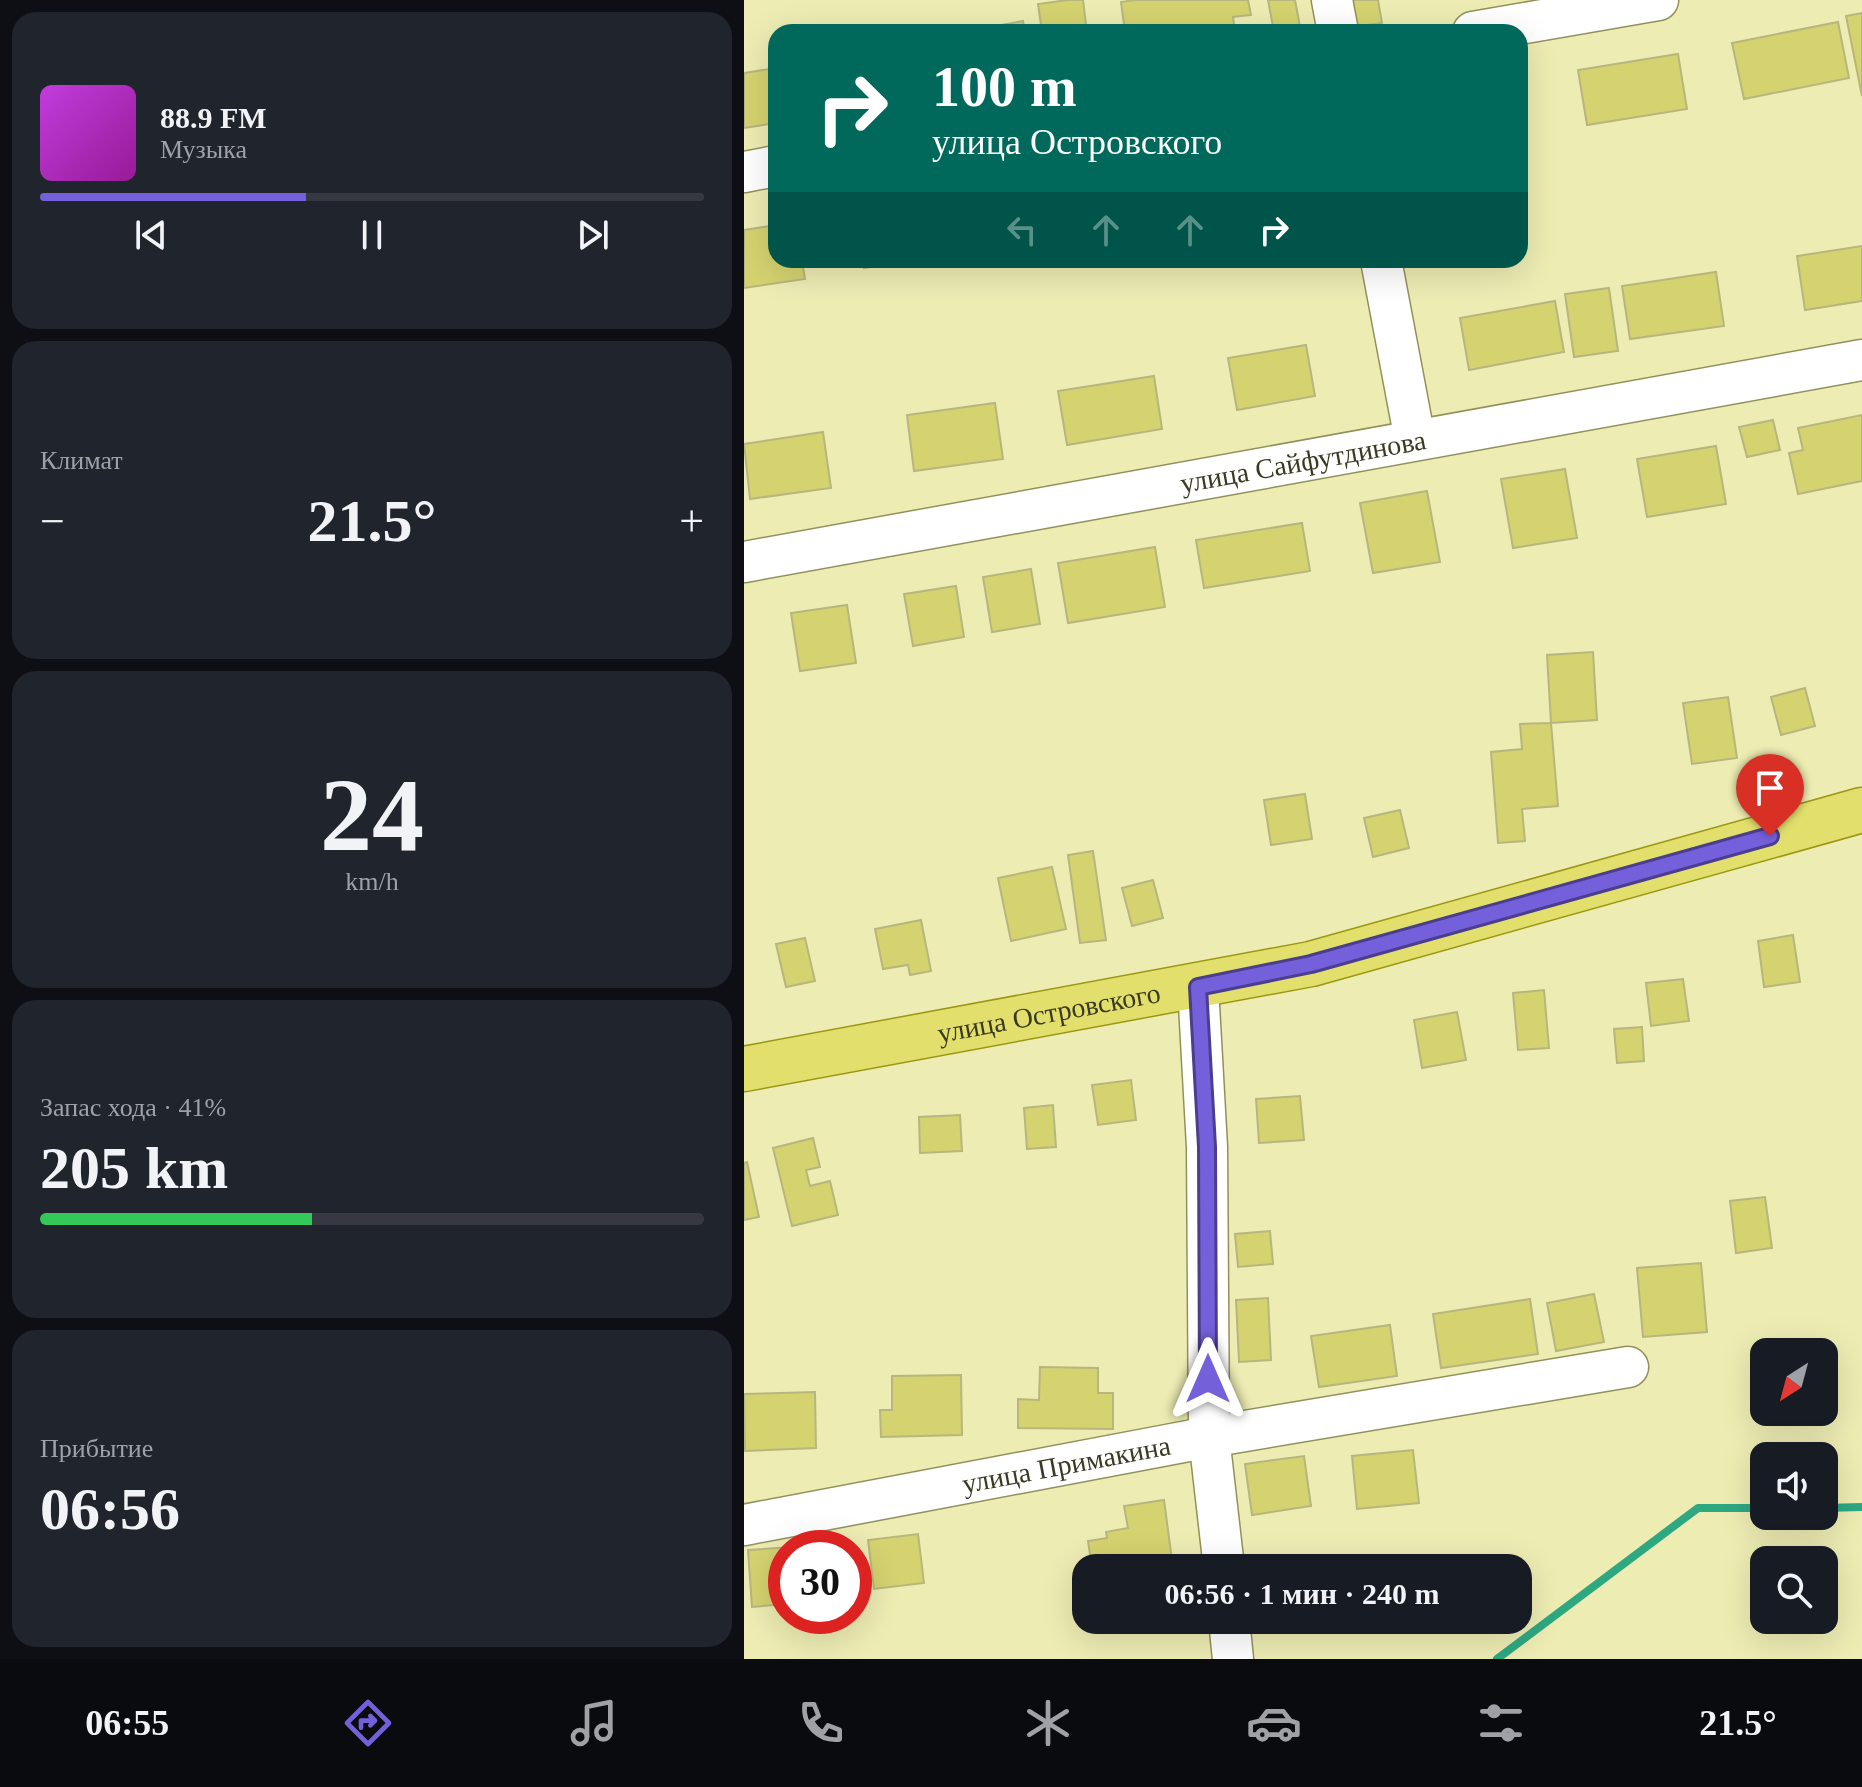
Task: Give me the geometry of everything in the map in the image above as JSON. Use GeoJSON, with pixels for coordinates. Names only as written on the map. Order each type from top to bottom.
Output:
{"type":"FeatureCollection","features":[{"type":"Feature","properties":{"kind":"main road","name":"улица Островского"},"geometry":{"type":"LineString","coordinates":[[744,1069],[1311,964],[1862,810]]}},
{"type":"Feature","properties":{"kind":"street"},"geometry":{"type":"LineString","coordinates":[[1332,0],[1336,24]]}},
{"type":"Feature","properties":{"kind":"street"},"geometry":{"type":"LineString","coordinates":[[1519,24],[1658,0]]}},
{"type":"Feature","properties":{"kind":"street"},"geometry":{"type":"LineString","coordinates":[[744,172],[768,168]]}},
{"type":"Feature","properties":{"kind":"street"},"geometry":{"type":"LineString","coordinates":[[1383,268],[1415,440]]}},
{"type":"Feature","properties":{"kind":"street","name":"улица Сайфутдинова"},"geometry":{"type":"LineString","coordinates":[[744,562],[1862,360]]}},
{"type":"Feature","properties":{"kind":"street"},"geometry":{"type":"LineString","coordinates":[[1198,987],[1207,1147],[1209,1437],[1222,1554]]}},
{"type":"Feature","properties":{"kind":"street","name":"улица Примакина"},"geometry":{"type":"LineString","coordinates":[[744,1525],[1209,1437],[1628,1367]]}},
{"type":"Feature","properties":{"kind":"street"},"geometry":{"type":"LineString","coordinates":[[1230,1634],[1233,1659]]}},
{"type":"Feature","properties":{"kind":"building"},"geometry":{"type":"Polygon","coordinates":[[[1083,0],[1086,24],[1041,24],[1038,4],[1083,0]]]}},
{"type":"Feature","properties":{"kind":"building"},"geometry":{"type":"Polygon","coordinates":[[[1248,0],[1251,15],[1233,17],[1234,24],[1124,24],[1121,2],[1248,0]]]}},
{"type":"Feature","properties":{"kind":"building"},"geometry":{"type":"Polygon","coordinates":[[[1268,0],[1295,0],[1300,24],[1272,24],[1268,0]]]}},
{"type":"Feature","properties":{"kind":"building"},"geometry":{"type":"Polygon","coordinates":[[[1348,0],[1378,0],[1382,23],[1352,24],[1348,0]]]}},
{"type":"Feature","properties":{"kind":"building"},"geometry":{"type":"Polygon","coordinates":[[[1862,13],[1862,96],[1846,16],[1862,13]]]}},
{"type":"Feature","properties":{"kind":"building"},"geometry":{"type":"Polygon","coordinates":[[[1838,22],[1849,78],[1744,99],[1732,43],[1838,22]]]}},
{"type":"Feature","properties":{"kind":"building"},"geometry":{"type":"Polygon","coordinates":[[[1678,54],[1687,109],[1587,125],[1578,70],[1678,54]]]}},
{"type":"Feature","properties":{"kind":"building"},"geometry":{"type":"Polygon","coordinates":[[[768,69],[768,124],[744,128],[744,73],[768,69]]]}},
{"type":"Feature","properties":{"kind":"building"},"geometry":{"type":"Polygon","coordinates":[[[768,226],[768,268],[803,268],[805,279],[744,288],[744,230],[768,226]]]}},
{"type":"Feature","properties":{"kind":"building"},"geometry":{"type":"Polygon","coordinates":[[[1862,246],[1862,301],[1805,310],[1797,256],[1862,246]]]}},
{"type":"Feature","properties":{"kind":"building"},"geometry":{"type":"Polygon","coordinates":[[[1716,272],[1724,326],[1630,339],[1622,286],[1716,272]]]}},
{"type":"Feature","properties":{"kind":"building"},"geometry":{"type":"Polygon","coordinates":[[[1609,288],[1618,351],[1574,357],[1565,294],[1609,288]]]}},
{"type":"Feature","properties":{"kind":"building"},"geometry":{"type":"Polygon","coordinates":[[[1555,301],[1564,352],[1469,370],[1460,318],[1555,301]]]}},
{"type":"Feature","properties":{"kind":"building"},"geometry":{"type":"Polygon","coordinates":[[[1306,345],[1315,396],[1237,410],[1228,358],[1306,345]]]}},
{"type":"Feature","properties":{"kind":"building"},"geometry":{"type":"Polygon","coordinates":[[[1154,376],[1162,429],[1067,445],[1058,391],[1154,376]]]}},
{"type":"Feature","properties":{"kind":"building"},"geometry":{"type":"Polygon","coordinates":[[[995,403],[1003,459],[914,471],[907,415],[995,403]]]}},
{"type":"Feature","properties":{"kind":"building"},"geometry":{"type":"Polygon","coordinates":[[[1862,415],[1862,481],[1798,494],[1789,453],[1803,450],[1798,428],[1862,415]]]}},
{"type":"Feature","properties":{"kind":"building"},"geometry":{"type":"Polygon","coordinates":[[[1773,420],[1780,450],[1747,457],[1739,427],[1773,420]]]}},
{"type":"Feature","properties":{"kind":"building"},"geometry":{"type":"Polygon","coordinates":[[[823,432],[831,488],[750,499],[744,444],[823,432]]]}},
{"type":"Feature","properties":{"kind":"building"},"geometry":{"type":"Polygon","coordinates":[[[1716,446],[1726,504],[1647,517],[1637,459],[1716,446]]]}},
{"type":"Feature","properties":{"kind":"building"},"geometry":{"type":"Polygon","coordinates":[[[1565,469],[1577,538],[1513,548],[1501,479],[1565,469]]]}},
{"type":"Feature","properties":{"kind":"building"},"geometry":{"type":"Polygon","coordinates":[[[1427,491],[1440,562],[1373,573],[1360,503],[1427,491]]]}},
{"type":"Feature","properties":{"kind":"building"},"geometry":{"type":"Polygon","coordinates":[[[1302,523],[1310,571],[1204,588],[1196,540],[1302,523]]]}},
{"type":"Feature","properties":{"kind":"building"},"geometry":{"type":"Polygon","coordinates":[[[1155,547],[1165,607],[1068,623],[1058,563],[1155,547]]]}},
{"type":"Feature","properties":{"kind":"building"},"geometry":{"type":"Polygon","coordinates":[[[1031,569],[1040,624],[992,632],[983,577],[1031,569]]]}},
{"type":"Feature","properties":{"kind":"building"},"geometry":{"type":"Polygon","coordinates":[[[956,586],[964,637],[913,646],[904,594],[956,586]]]}},
{"type":"Feature","properties":{"kind":"building"},"geometry":{"type":"Polygon","coordinates":[[[847,605],[856,663],[800,671],[791,613],[847,605]]]}},
{"type":"Feature","properties":{"kind":"building"},"geometry":{"type":"Polygon","coordinates":[[[1593,652],[1597,720],[1551,723],[1547,655],[1593,652]]]}},
{"type":"Feature","properties":{"kind":"building"},"geometry":{"type":"Polygon","coordinates":[[[1805,688],[1815,726],[1781,735],[1771,697],[1805,688]]]}},
{"type":"Feature","properties":{"kind":"building"},"geometry":{"type":"Polygon","coordinates":[[[1728,697],[1737,758],[1692,764],[1683,703],[1728,697]]]}},
{"type":"Feature","properties":{"kind":"building"},"geometry":{"type":"Polygon","coordinates":[[[1551,723],[1558,806],[1522,809],[1525,841],[1498,843],[1491,752],[1522,749],[1520,724],[1551,723]]]}},
{"type":"Feature","properties":{"kind":"building"},"geometry":{"type":"Polygon","coordinates":[[[1305,794],[1312,839],[1271,845],[1264,800],[1305,794]]]}},
{"type":"Feature","properties":{"kind":"building"},"geometry":{"type":"Polygon","coordinates":[[[1400,810],[1409,848],[1373,857],[1364,818],[1400,810]]]}},
{"type":"Feature","properties":{"kind":"building"},"geometry":{"type":"Polygon","coordinates":[[[1093,851],[1106,940],[1080,943],[1068,855],[1093,851]]]}},
{"type":"Feature","properties":{"kind":"building"},"geometry":{"type":"Polygon","coordinates":[[[1052,867],[1066,929],[1011,941],[998,878],[1052,867]]]}},
{"type":"Feature","properties":{"kind":"building"},"geometry":{"type":"Polygon","coordinates":[[[1153,880],[1163,918],[1132,926],[1122,888],[1153,880]]]}},
{"type":"Feature","properties":{"kind":"building"},"geometry":{"type":"Polygon","coordinates":[[[921,920],[931,971],[910,975],[908,965],[883,969],[875,929],[921,920]]]}},
{"type":"Feature","properties":{"kind":"building"},"geometry":{"type":"Polygon","coordinates":[[[1793,935],[1800,982],[1764,987],[1758,941],[1793,935]]]}},
{"type":"Feature","properties":{"kind":"building"},"geometry":{"type":"Polygon","coordinates":[[[805,938],[815,981],[786,987],[776,944],[805,938]]]}},
{"type":"Feature","properties":{"kind":"building"},"geometry":{"type":"Polygon","coordinates":[[[1683,979],[1689,1021],[1651,1026],[1646,983],[1683,979]]]}},
{"type":"Feature","properties":{"kind":"building"},"geometry":{"type":"Polygon","coordinates":[[[1544,990],[1549,1048],[1518,1050],[1513,993],[1544,990]]]}},
{"type":"Feature","properties":{"kind":"building"},"geometry":{"type":"Polygon","coordinates":[[[1457,1012],[1466,1060],[1422,1068],[1414,1020],[1457,1012]]]}},
{"type":"Feature","properties":{"kind":"building"},"geometry":{"type":"Polygon","coordinates":[[[1642,1027],[1644,1061],[1617,1063],[1614,1029],[1642,1027]]]}},
{"type":"Feature","properties":{"kind":"building"},"geometry":{"type":"Polygon","coordinates":[[[1131,1080],[1136,1120],[1098,1125],[1092,1085],[1131,1080]]]}},
{"type":"Feature","properties":{"kind":"building"},"geometry":{"type":"Polygon","coordinates":[[[1300,1096],[1304,1140],[1259,1143],[1256,1099],[1300,1096]]]}},
{"type":"Feature","properties":{"kind":"building"},"geometry":{"type":"Polygon","coordinates":[[[1053,1105],[1056,1147],[1027,1149],[1024,1108],[1053,1105]]]}},
{"type":"Feature","properties":{"kind":"building"},"geometry":{"type":"Polygon","coordinates":[[[960,1115],[962,1151],[920,1153],[919,1117],[960,1115]]]}},
{"type":"Feature","properties":{"kind":"building"},"geometry":{"type":"Polygon","coordinates":[[[813,1138],[820,1167],[806,1170],[810,1186],[830,1181],[838,1215],[792,1226],[773,1148],[813,1138]]]}},
{"type":"Feature","properties":{"kind":"building"},"geometry":{"type":"Polygon","coordinates":[[[747,1162],[759,1217],[744,1220],[744,1163],[747,1162]]]}},
{"type":"Feature","properties":{"kind":"building"},"geometry":{"type":"Polygon","coordinates":[[[1765,1197],[1772,1248],[1736,1253],[1730,1201],[1765,1197]]]}},
{"type":"Feature","properties":{"kind":"building"},"geometry":{"type":"Polygon","coordinates":[[[1270,1231],[1273,1264],[1238,1267],[1235,1234],[1270,1231]]]}},
{"type":"Feature","properties":{"kind":"building"},"geometry":{"type":"Polygon","coordinates":[[[1701,1263],[1707,1332],[1643,1337],[1637,1268],[1701,1263]]]}},
{"type":"Feature","properties":{"kind":"building"},"geometry":{"type":"Polygon","coordinates":[[[1594,1294],[1604,1342],[1556,1351],[1547,1303],[1594,1294]]]}},
{"type":"Feature","properties":{"kind":"building"},"geometry":{"type":"Polygon","coordinates":[[[1268,1298],[1271,1360],[1239,1362],[1236,1300],[1268,1298]]]}},
{"type":"Feature","properties":{"kind":"building"},"geometry":{"type":"Polygon","coordinates":[[[1530,1299],[1538,1354],[1441,1368],[1433,1314],[1530,1299]]]}},
{"type":"Feature","properties":{"kind":"building"},"geometry":{"type":"Polygon","coordinates":[[[1390,1325],[1397,1376],[1319,1387],[1311,1336],[1390,1325]]]}},
{"type":"Feature","properties":{"kind":"building"},"geometry":{"type":"Polygon","coordinates":[[[1040,1367],[1098,1368],[1098,1393],[1113,1393],[1113,1429],[1018,1428],[1018,1399],[1039,1400],[1040,1367]]]}},
{"type":"Feature","properties":{"kind":"building"},"geometry":{"type":"Polygon","coordinates":[[[961,1375],[962,1435],[881,1437],[880,1410],[892,1410],[892,1376],[961,1375]]]}},
{"type":"Feature","properties":{"kind":"building"},"geometry":{"type":"Polygon","coordinates":[[[815,1392],[816,1448],[745,1451],[744,1394],[815,1392]]]}},
{"type":"Feature","properties":{"kind":"building"},"geometry":{"type":"Polygon","coordinates":[[[1413,1450],[1419,1503],[1357,1509],[1352,1456],[1413,1450]]]}},
{"type":"Feature","properties":{"kind":"building"},"geometry":{"type":"Polygon","coordinates":[[[1304,1456],[1311,1506],[1252,1515],[1245,1464],[1304,1456]]]}},
{"type":"Feature","properties":{"kind":"building"},"geometry":{"type":"Polygon","coordinates":[[[1164,1500],[1171,1554],[1090,1554],[1088,1541],[1107,1538],[1106,1532],[1128,1528],[1124,1506],[1164,1500]]]}},
{"type":"Feature","properties":{"kind":"building"},"geometry":{"type":"Polygon","coordinates":[[[918,1534],[924,1583],[874,1589],[872,1540],[918,1534]]]}},
{"type":"Feature","properties":{"kind":"building"},"geometry":{"type":"Polygon","coordinates":[[[768,1549],[768,1606],[752,1607],[748,1550],[768,1549]]]}},
{"type":"Feature","properties":{"kind":"waterway"},"geometry":{"type":"LineString","coordinates":[[1838,1508],[1862,1507]]}},
{"type":"Feature","properties":{"kind":"waterway"},"geometry":{"type":"LineString","coordinates":[[1497,1659],[1698,1508],[1750,1508]]}},
{"type":"Feature","properties":{"kind":"route"},"geometry":{"type":"LineString","coordinates":[[1208,1379],[1207,1147],[1198,987],[1311,964],[1770,836]]}}]}
